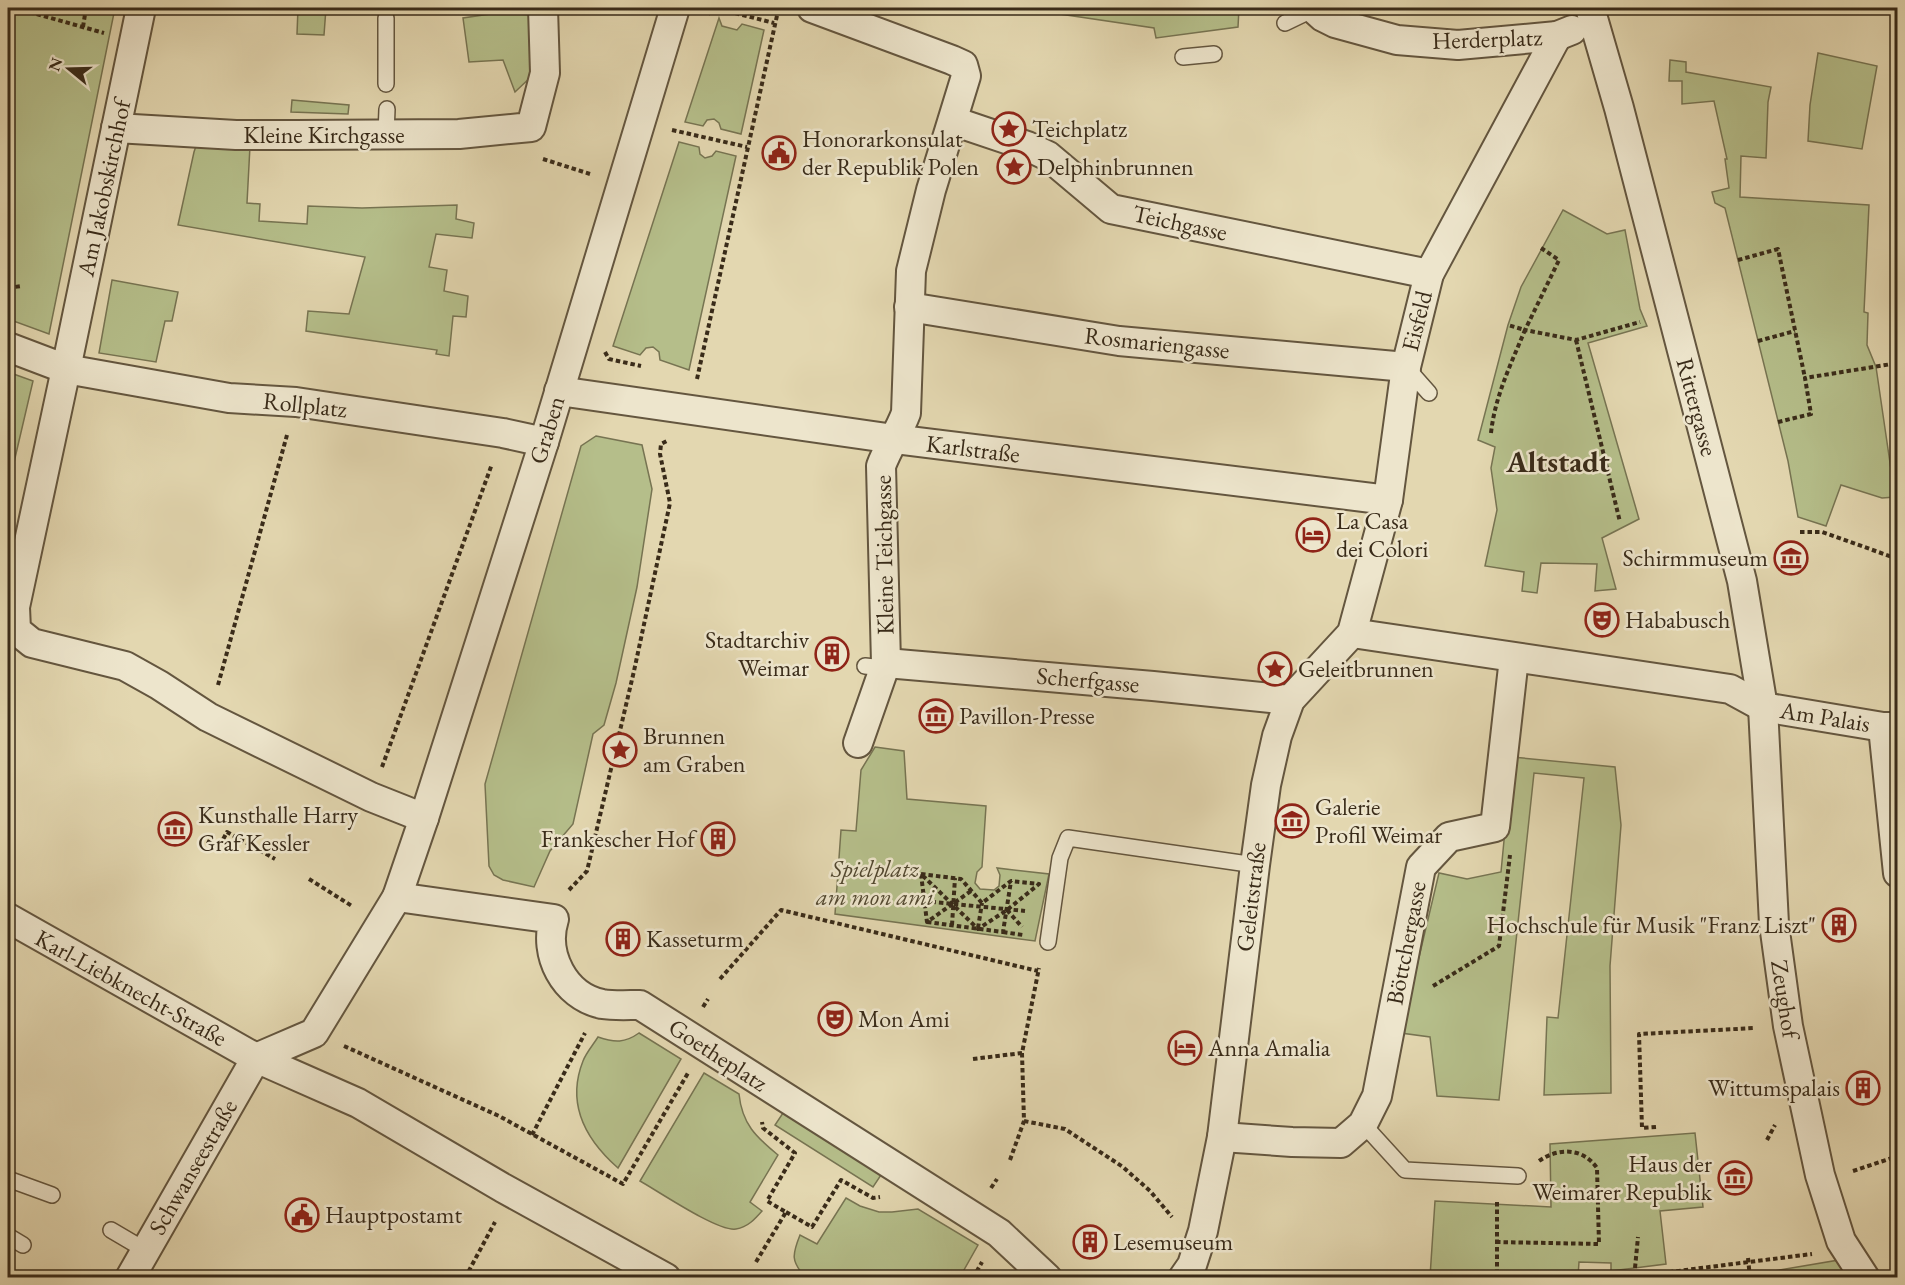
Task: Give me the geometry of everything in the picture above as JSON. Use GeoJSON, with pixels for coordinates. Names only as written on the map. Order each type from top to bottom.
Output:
{"type":"FeatureCollection","features":[{"type":"Feature","properties":{"kind":"street","name":"Am Jakobskirchhof"},"geometry":{"type":"LineString","coordinates":[[66,369],[141,8]]}},
{"type":"Feature","properties":{"kind":"street","name":"Kleine Kirchgasse"},"geometry":{"type":"LineString","coordinates":[[116,128],[236,135],[386,122],[459,135],[531,127],[545,73],[543,8]]}},
{"type":"Feature","properties":{"kind":"street","name":"Graben"},"geometry":{"type":"LineString","coordinates":[[397,897],[544,442],[675,8]]}},
{"type":"Feature","properties":{"kind":"street"},"geometry":{"type":"LineString","coordinates":[[812,8],[963,65],[966,76],[953,122]]}},
{"type":"Feature","properties":{"kind":"street","name":"Herderplatz"},"geometry":{"type":"LineString","coordinates":[[1314,8],[1323,17],[1335,23],[1397,40],[1458,45],[1557,36],[1592,14],[1618,108]]}},
{"type":"Feature","properties":{"kind":"street","name":"Eisfeld"},"geometry":{"type":"LineString","coordinates":[[1352,633],[1388,500],[1406,367],[1429,274],[1557,36]]}},
{"type":"Feature","properties":{"kind":"street","name":"Rittergasse"},"geometry":{"type":"LineString","coordinates":[[1618,108],[1742,581],[1763,707]]}},
{"type":"Feature","properties":{"kind":"street","name":"Kleine Teichgasse"},"geometry":{"type":"LineString","coordinates":[[858,743],[878,666],[881,466],[886,451],[906,413],[912,271],[931,190],[953,122]]}},
{"type":"Feature","properties":{"kind":"street","name":"Teichgasse"},"geometry":{"type":"LineString","coordinates":[[953,122],[1027,146],[1048,156],[1111,208],[1429,274]]}},
{"type":"Feature","properties":{"kind":"street","name":"Rosmariengasse"},"geometry":{"type":"LineString","coordinates":[[909,307],[1119,341],[1406,367]]}},
{"type":"Feature","properties":{"kind":"street","name":"Rollplatz"},"geometry":{"type":"LineString","coordinates":[[8,347],[66,369],[229,398],[296,402],[503,433],[544,442]]}},
{"type":"Feature","properties":{"kind":"street"},"geometry":{"type":"LineString","coordinates":[[66,369],[19,536],[16,630],[32,643],[125,666],[208,717],[371,797],[424,818]]}},
{"type":"Feature","properties":{"kind":"street","name":"Karlstraße"},"geometry":{"type":"LineString","coordinates":[[559,390],[894,439],[1388,500]]}},
{"type":"Feature","properties":{"kind":"street"},"geometry":{"type":"LineString","coordinates":[[1352,633],[1730,689],[1763,707]]}},
{"type":"Feature","properties":{"kind":"street","name":"Geleitstraße"},"geometry":{"type":"LineString","coordinates":[[1187,1271],[1203,1231],[1222,1137],[1266,785],[1277,736],[1290,700],[1352,633]]}},
{"type":"Feature","properties":{"kind":"street"},"geometry":{"type":"LineString","coordinates":[[1495,827],[1514,658]]}},
{"type":"Feature","properties":{"kind":"street","name":"Scherfgasse"},"geometry":{"type":"LineString","coordinates":[[878,666],[1154,686],[1290,700]]}},
{"type":"Feature","properties":{"kind":"street","name":"Am Palais"},"geometry":{"type":"LineString","coordinates":[[1763,707],[1890,727],[1898,873]]}},
{"type":"Feature","properties":{"kind":"street","name":"Zeughof"},"geometry":{"type":"LineString","coordinates":[[1763,707],[1774,924],[1788,1026],[1820,1175],[1841,1241],[1865,1278]]}},
{"type":"Feature","properties":{"kind":"street","name":"Böttchergasse"},"geometry":{"type":"LineString","coordinates":[[1222,1137],[1341,1143],[1363,1124],[1377,1096],[1421,867],[1449,837],[1495,827]]}},
{"type":"Feature","properties":{"kind":"street"},"geometry":{"type":"LineString","coordinates":[[256,1058],[314,1033],[397,897]]}},
{"type":"Feature","properties":{"kind":"street","name":"Goetheplatz"},"geometry":{"type":"LineString","coordinates":[[397,897],[554,919],[550,930],[551,952],[566,983],[582,995],[602,1004],[640,1005],[999,1233],[1047,1278]]}},
{"type":"Feature","properties":{"kind":"street","name":"Karl-Liebknecht-Straße"},"geometry":{"type":"LineString","coordinates":[[8,918],[256,1058]]}},
{"type":"Feature","properties":{"kind":"street"},"geometry":{"type":"LineString","coordinates":[[256,1058],[358,1103],[503,1188],[666,1278]]}},
{"type":"Feature","properties":{"kind":"street","name":"Schwanseestraße"},"geometry":{"type":"LineString","coordinates":[[130,1278],[256,1058]]}},
{"type":"Feature","properties":{"kind":"lane"},"geometry":{"type":"LineString","coordinates":[[1284,23],[1314,8]]}},
{"type":"Feature","properties":{"kind":"lane"},"geometry":{"type":"LineString","coordinates":[[386,18],[386,84]]}},
{"type":"Feature","properties":{"kind":"lane"},"geometry":{"type":"LineString","coordinates":[[1183,57],[1214,54]]}},
{"type":"Feature","properties":{"kind":"lane"},"geometry":{"type":"LineString","coordinates":[[1406,367],[1429,393]]}},
{"type":"Feature","properties":{"kind":"lane"},"geometry":{"type":"LineString","coordinates":[[1048,942],[1060,858],[1068,838],[1255,866]]}},
{"type":"Feature","properties":{"kind":"lane"},"geometry":{"type":"LineString","coordinates":[[1363,1124],[1405,1170],[1518,1176]]}},
{"type":"Feature","properties":{"kind":"lane"},"geometry":{"type":"LineString","coordinates":[[8,1179],[52,1195]]}},
{"type":"Feature","properties":{"kind":"lane"},"geometry":{"type":"LineString","coordinates":[[111,1230],[145,1250]]}},
{"type":"Feature","properties":{"kind":"lane"},"geometry":{"type":"LineString","coordinates":[[8,1236],[23,1245]]}},
{"type":"Feature","properties":{"kind":"path"},"geometry":{"type":"LineString","coordinates":[[8,36],[15,8],[96,31]]}},
{"type":"Feature","properties":{"kind":"path"},"geometry":{"type":"LineString","coordinates":[[82,27],[86,8]]}},
{"type":"Feature","properties":{"kind":"path"},"geometry":{"type":"LineString","coordinates":[[706,16],[715,8],[774,22]]}},
{"type":"Feature","properties":{"kind":"path"},"geometry":{"type":"LineString","coordinates":[[587,871],[634,671],[670,503],[660,454],[661,444],[682,433],[689,410],[774,22],[779,8]]}},
{"type":"Feature","properties":{"kind":"path"},"geometry":{"type":"LineString","coordinates":[[670,129],[747,147]]}},
{"type":"Feature","properties":{"kind":"path"},"geometry":{"type":"LineString","coordinates":[[1491,433],[1494,410],[1507,372],[1559,260],[1541,248]]}},
{"type":"Feature","properties":{"kind":"path"},"geometry":{"type":"LineString","coordinates":[[1738,260],[1778,249],[1811,414],[1778,422]]}},
{"type":"Feature","properties":{"kind":"path"},"geometry":{"type":"LineString","coordinates":[[8,288],[21,286]]}},
{"type":"Feature","properties":{"kind":"path"},"geometry":{"type":"LineString","coordinates":[[1508,326],[1576,340],[1673,313]]}},
{"type":"Feature","properties":{"kind":"path"},"geometry":{"type":"LineString","coordinates":[[1758,341],[1795,331]]}},
{"type":"Feature","properties":{"kind":"path"},"geometry":{"type":"LineString","coordinates":[[1576,340],[1620,522]]}},
{"type":"Feature","properties":{"kind":"path"},"geometry":{"type":"LineString","coordinates":[[603,349],[609,359],[642,367]]}},
{"type":"Feature","properties":{"kind":"path"},"geometry":{"type":"LineString","coordinates":[[1805,378],[1898,363]]}},
{"type":"Feature","properties":{"kind":"path"},"geometry":{"type":"LineString","coordinates":[[686,377],[697,380]]}},
{"type":"Feature","properties":{"kind":"path"},"geometry":{"type":"LineString","coordinates":[[208,717],[296,402]]}},
{"type":"Feature","properties":{"kind":"path"},"geometry":{"type":"LineString","coordinates":[[1486,408],[1494,410]]}},
{"type":"Feature","properties":{"kind":"path"},"geometry":{"type":"LineString","coordinates":[[1800,532],[1822,531],[1898,559]]}},
{"type":"Feature","properties":{"kind":"path"},"geometry":{"type":"LineString","coordinates":[[1394,1009],[1499,946],[1511,845],[1495,827]]}},
{"type":"Feature","properties":{"kind":"path"},"geometry":{"type":"LineString","coordinates":[[207,841],[219,847],[227,832],[275,859]]}},
{"type":"Feature","properties":{"kind":"path"},"geometry":{"type":"LineString","coordinates":[[921,874],[961,879],[981,905]]}},
{"type":"Feature","properties":{"kind":"path"},"geometry":{"type":"LineString","coordinates":[[921,874],[927,922]]}},
{"type":"Feature","properties":{"kind":"path"},"geometry":{"type":"LineString","coordinates":[[921,874],[978,929]]}},
{"type":"Feature","properties":{"kind":"path"},"geometry":{"type":"LineString","coordinates":[[952,926],[955,878]]}},
{"type":"Feature","properties":{"kind":"path"},"geometry":{"type":"LineString","coordinates":[[309,879],[381,924]]}},
{"type":"Feature","properties":{"kind":"path"},"geometry":{"type":"LineString","coordinates":[[927,922],[1003,932],[1011,880]]}},
{"type":"Feature","properties":{"kind":"path"},"geometry":{"type":"LineString","coordinates":[[978,929],[981,905],[1011,880],[1039,884]]}},
{"type":"Feature","properties":{"kind":"path"},"geometry":{"type":"LineString","coordinates":[[978,929],[1007,910],[1039,884]]}},
{"type":"Feature","properties":{"kind":"path"},"geometry":{"type":"LineString","coordinates":[[1037,893],[1039,884]]}},
{"type":"Feature","properties":{"kind":"path"},"geometry":{"type":"LineString","coordinates":[[927,922],[970,891]]}},
{"type":"Feature","properties":{"kind":"path"},"geometry":{"type":"LineString","coordinates":[[924,901],[1034,912]]}},
{"type":"Feature","properties":{"kind":"path"},"geometry":{"type":"LineString","coordinates":[[720,979],[781,910],[1038,971]]}},
{"type":"Feature","properties":{"kind":"path"},"geometry":{"type":"LineString","coordinates":[[1007,910],[1029,936]]}},
{"type":"Feature","properties":{"kind":"path"},"geometry":{"type":"LineString","coordinates":[[1010,1160],[1024,1121],[1022,1053],[1038,971],[1048,942]]}},
{"type":"Feature","properties":{"kind":"path"},"geometry":{"type":"LineString","coordinates":[[1656,1127],[1642,1128],[1639,1034],[1767,1028]]}},
{"type":"Feature","properties":{"kind":"path"},"geometry":{"type":"LineString","coordinates":[[314,1033],[499,1116],[623,1184],[688,1073]]}},
{"type":"Feature","properties":{"kind":"path"},"geometry":{"type":"LineString","coordinates":[[532,1134],[578,1047]]}},
{"type":"Feature","properties":{"kind":"path"},"geometry":{"type":"LineString","coordinates":[[973,1059],[1022,1053]]}},
{"type":"Feature","properties":{"kind":"path"},"geometry":{"type":"LineString","coordinates":[[761,1083],[758,1108],[763,1128],[795,1153],[767,1201],[812,1227],[841,1180],[873,1198],[896,1195],[917,1181]]}},
{"type":"Feature","properties":{"kind":"path"},"geometry":{"type":"LineString","coordinates":[[1024,1121],[1065,1129],[1123,1167],[1150,1191],[1175,1221],[1187,1271]]}},
{"type":"Feature","properties":{"kind":"path"},"geometry":{"type":"LineString","coordinates":[[1496,1242],[1599,1244],[1597,1168],[1590,1159],[1579,1152],[1550,1153],[1518,1176]]}},
{"type":"Feature","properties":{"kind":"path"},"geometry":{"type":"LineString","coordinates":[[1844,1173],[1898,1156]]}},
{"type":"Feature","properties":{"kind":"path"},"geometry":{"type":"LineString","coordinates":[[1497,1274],[1498,1175]]}},
{"type":"Feature","properties":{"kind":"path"},"geometry":{"type":"LineString","coordinates":[[756,1262],[786,1212]]}},
{"type":"Feature","properties":{"kind":"path"},"geometry":{"type":"LineString","coordinates":[[465,1278],[497,1219]]}},
{"type":"Feature","properties":{"kind":"path"},"geometry":{"type":"LineString","coordinates":[[1635,1268],[1638,1237]]}},
{"type":"Feature","properties":{"kind":"path"},"geometry":{"type":"LineString","coordinates":[[1654,1274],[1748,1260],[1819,1253]]}},
{"type":"Feature","properties":{"kind":"path"},"geometry":{"type":"LineString","coordinates":[[973,1278],[986,1254]]}},
{"type":"Feature","properties":{"kind":"path"},"geometry":{"type":"LineString","coordinates":[[1748,1260],[1750,1278]]}},
{"type":"Feature","properties":{"kind":"green space"},"geometry":{"type":"Polygon","coordinates":[[[8,8],[115,8],[49,334],[8,319],[8,8]]]}},
{"type":"Feature","properties":{"kind":"green space"},"geometry":{"type":"Polygon","coordinates":[[[298,8],[326,8],[324,35],[297,34],[298,8]]]}},
{"type":"Feature","properties":{"kind":"green space"},"geometry":{"type":"Polygon","coordinates":[[[1019,8],[1239,8],[1238,27],[1156,38],[1154,28],[1019,8]]]}},
{"type":"Feature","properties":{"kind":"green space"},"geometry":{"type":"Polygon","coordinates":[[[497,13],[536,15],[534,74],[515,92],[503,60],[469,62],[463,18],[497,13]]]}},
{"type":"Feature","properties":{"kind":"green space"},"geometry":{"type":"Polygon","coordinates":[[[719,18],[722,26],[737,30],[742,24],[764,30],[741,134],[721,129],[719,123],[714,119],[707,120],[703,126],[685,122],[719,18]]]}},
{"type":"Feature","properties":{"kind":"green space"},"geometry":{"type":"Polygon","coordinates":[[[1818,53],[1877,66],[1862,149],[1808,141],[1810,105],[1818,53]]]}},
{"type":"Feature","properties":{"kind":"green space"},"geometry":{"type":"Polygon","coordinates":[[[1670,60],[1686,62],[1686,72],[1771,87],[1768,102],[1766,158],[1741,156],[1740,197],[1869,205],[1864,312],[1868,313],[1867,345],[1876,367],[1895,497],[1882,498],[1841,485],[1826,526],[1798,517],[1788,461],[1725,208],[1715,203],[1712,192],[1729,188],[1725,159],[1727,159],[1714,101],[1682,104],[1682,81],[1669,81],[1670,60]]]}},
{"type":"Feature","properties":{"kind":"green space"},"geometry":{"type":"Polygon","coordinates":[[[292,100],[349,105],[348,114],[291,112],[292,100]]]}},
{"type":"Feature","properties":{"kind":"green space"},"geometry":{"type":"Polygon","coordinates":[[[679,142],[699,147],[700,154],[705,158],[712,156],[716,151],[736,156],[689,370],[660,360],[659,352],[653,347],[646,348],[640,355],[613,346],[679,142]]]}},
{"type":"Feature","properties":{"kind":"green space"},"geometry":{"type":"Polygon","coordinates":[[[197,143],[250,146],[247,203],[260,204],[259,221],[307,224],[308,206],[362,208],[457,205],[456,219],[474,223],[472,238],[436,234],[429,267],[447,270],[444,291],[468,296],[466,317],[453,316],[449,356],[436,354],[437,350],[306,331],[308,311],[349,314],[365,257],[178,225],[197,143]]]}},
{"type":"Feature","properties":{"kind":"green space"},"geometry":{"type":"Polygon","coordinates":[[[1563,210],[1607,234],[1625,230],[1640,309],[1647,326],[1588,343],[1639,519],[1602,538],[1616,589],[1595,591],[1597,564],[1541,563],[1537,593],[1522,591],[1524,572],[1485,566],[1497,510],[1491,468],[1495,447],[1478,440],[1508,325],[1521,287],[1563,210]]]}},
{"type":"Feature","properties":{"kind":"green space"},"geometry":{"type":"Polygon","coordinates":[[[112,280],[178,292],[172,321],[165,321],[156,362],[99,353],[112,280]]]}},
{"type":"Feature","properties":{"kind":"green space"},"geometry":{"type":"Polygon","coordinates":[[[8,372],[33,381],[8,488],[8,372]]]}},
{"type":"Feature","properties":{"kind":"green space"},"geometry":{"type":"Polygon","coordinates":[[[596,436],[642,445],[652,489],[637,587],[616,683],[604,725],[593,734],[573,824],[550,851],[534,887],[503,880],[494,875],[489,866],[485,784],[581,446],[596,436]]]}},
{"type":"Feature","properties":{"kind":"green space","name":"Spielplatz am mon ami"},"geometry":{"type":"Polygon","coordinates":[[[875,747],[904,751],[907,799],[986,806],[982,867],[977,872],[975,883],[980,889],[994,890],[999,886],[1000,875],[997,868],[1049,874],[1035,941],[835,914],[841,830],[856,831],[861,770],[875,747]]]}},
{"type":"Feature","properties":{"kind":"green space"},"geometry":{"type":"Polygon","coordinates":[[[1512,757],[1615,767],[1621,825],[1610,966],[1611,1093],[1544,1095],[1547,1017],[1558,1018],[1584,778],[1534,773],[1499,1100],[1437,1096],[1430,1037],[1401,1033],[1439,873],[1467,879],[1501,872],[1512,757]]]}},
{"type":"Feature","properties":{"kind":"green space"},"geometry":{"type":"Polygon","coordinates":[[[639,1033],[681,1059],[618,1168],[596,1145],[582,1120],[578,1106],[578,1077],[584,1058],[598,1037],[620,1041],[639,1033]]]}},
{"type":"Feature","properties":{"kind":"green space"},"geometry":{"type":"Polygon","coordinates":[[[704,1073],[739,1094],[743,1114],[751,1129],[778,1155],[750,1202],[762,1211],[748,1225],[736,1229],[727,1228],[702,1218],[640,1181],[704,1073]]]}},
{"type":"Feature","properties":{"kind":"green space"},"geometry":{"type":"Polygon","coordinates":[[[785,1110],[883,1172],[873,1187],[775,1125],[785,1110]]]}},
{"type":"Feature","properties":{"kind":"green space"},"geometry":{"type":"Polygon","coordinates":[[[1695,1133],[1703,1207],[1660,1211],[1666,1264],[1611,1271],[1611,1263],[1579,1262],[1578,1277],[1430,1277],[1435,1201],[1551,1207],[1550,1144],[1695,1133]]]}},
{"type":"Feature","properties":{"kind":"green space"},"geometry":{"type":"Polygon","coordinates":[[[846,1198],[860,1206],[879,1212],[918,1209],[978,1245],[960,1277],[805,1277],[794,1258],[800,1235],[817,1244],[846,1198]]]}},
{"type":"Feature","properties":{"kind":"green space"},"geometry":{"type":"Polygon","coordinates":[[[1845,1259],[1846,1277],[1769,1277],[1768,1272],[1845,1259]]]}},
{"type":"Feature","properties":{"kind":"place","name":"Teichplatz"},"geometry":{"type":"Point","coordinates":[1009,129]}},
{"type":"Feature","properties":{"kind":"place","name":"Honorarkonsulat der Republik Polen"},"geometry":{"type":"Point","coordinates":[779,153]}},
{"type":"Feature","properties":{"kind":"place","name":"Delphinbrunnen"},"geometry":{"type":"Point","coordinates":[1014,167]}},
{"type":"Feature","properties":{"kind":"place","name":"La Casa dei Colori"},"geometry":{"type":"Point","coordinates":[1313,535]}},
{"type":"Feature","properties":{"kind":"place","name":"Schirmmuseum"},"geometry":{"type":"Point","coordinates":[1791,558]}},
{"type":"Feature","properties":{"kind":"place","name":"Hababusch"},"geometry":{"type":"Point","coordinates":[1602,620]}},
{"type":"Feature","properties":{"kind":"place","name":"Stadtarchiv Weimar"},"geometry":{"type":"Point","coordinates":[832,654]}},
{"type":"Feature","properties":{"kind":"place","name":"Geleitbrunnen"},"geometry":{"type":"Point","coordinates":[1275,669]}},
{"type":"Feature","properties":{"kind":"place","name":"Pavillon-Presse"},"geometry":{"type":"Point","coordinates":[936,716]}},
{"type":"Feature","properties":{"kind":"place","name":"Brunnen am Graben"},"geometry":{"type":"Point","coordinates":[620,750]}},
{"type":"Feature","properties":{"kind":"place","name":"Galerie Profil Weimar"},"geometry":{"type":"Point","coordinates":[1292,821]}},
{"type":"Feature","properties":{"kind":"place","name":"Kunsthalle Harry Graf Kessler"},"geometry":{"type":"Point","coordinates":[175,829]}},
{"type":"Feature","properties":{"kind":"place","name":"Frankescher Hof"},"geometry":{"type":"Point","coordinates":[718,839]}},
{"type":"Feature","properties":{"kind":"place","name":"Hochschule für Musik \"Franz Liszt\""},"geometry":{"type":"Point","coordinates":[1839,925]}},
{"type":"Feature","properties":{"kind":"place","name":"Kasseturm"},"geometry":{"type":"Point","coordinates":[623,939]}},
{"type":"Feature","properties":{"kind":"place","name":"Mon Ami"},"geometry":{"type":"Point","coordinates":[835,1019]}},
{"type":"Feature","properties":{"kind":"place","name":"Anna Amalia"},"geometry":{"type":"Point","coordinates":[1185,1048]}},
{"type":"Feature","properties":{"kind":"place","name":"Wittumspalais"},"geometry":{"type":"Point","coordinates":[1863,1088]}},
{"type":"Feature","properties":{"kind":"place","name":"Haus der Weimarer Republik"},"geometry":{"type":"Point","coordinates":[1735,1178]}},
{"type":"Feature","properties":{"kind":"place","name":"Hauptpostamt"},"geometry":{"type":"Point","coordinates":[302,1215]}},
{"type":"Feature","properties":{"kind":"place","name":"Lesemuseum"},"geometry":{"type":"Point","coordinates":[1090,1242]}},
{"type":"Feature","properties":{"kind":"district","name":"Altstadt"},"geometry":{"type":"Point","coordinates":[1558,462]}}]}
